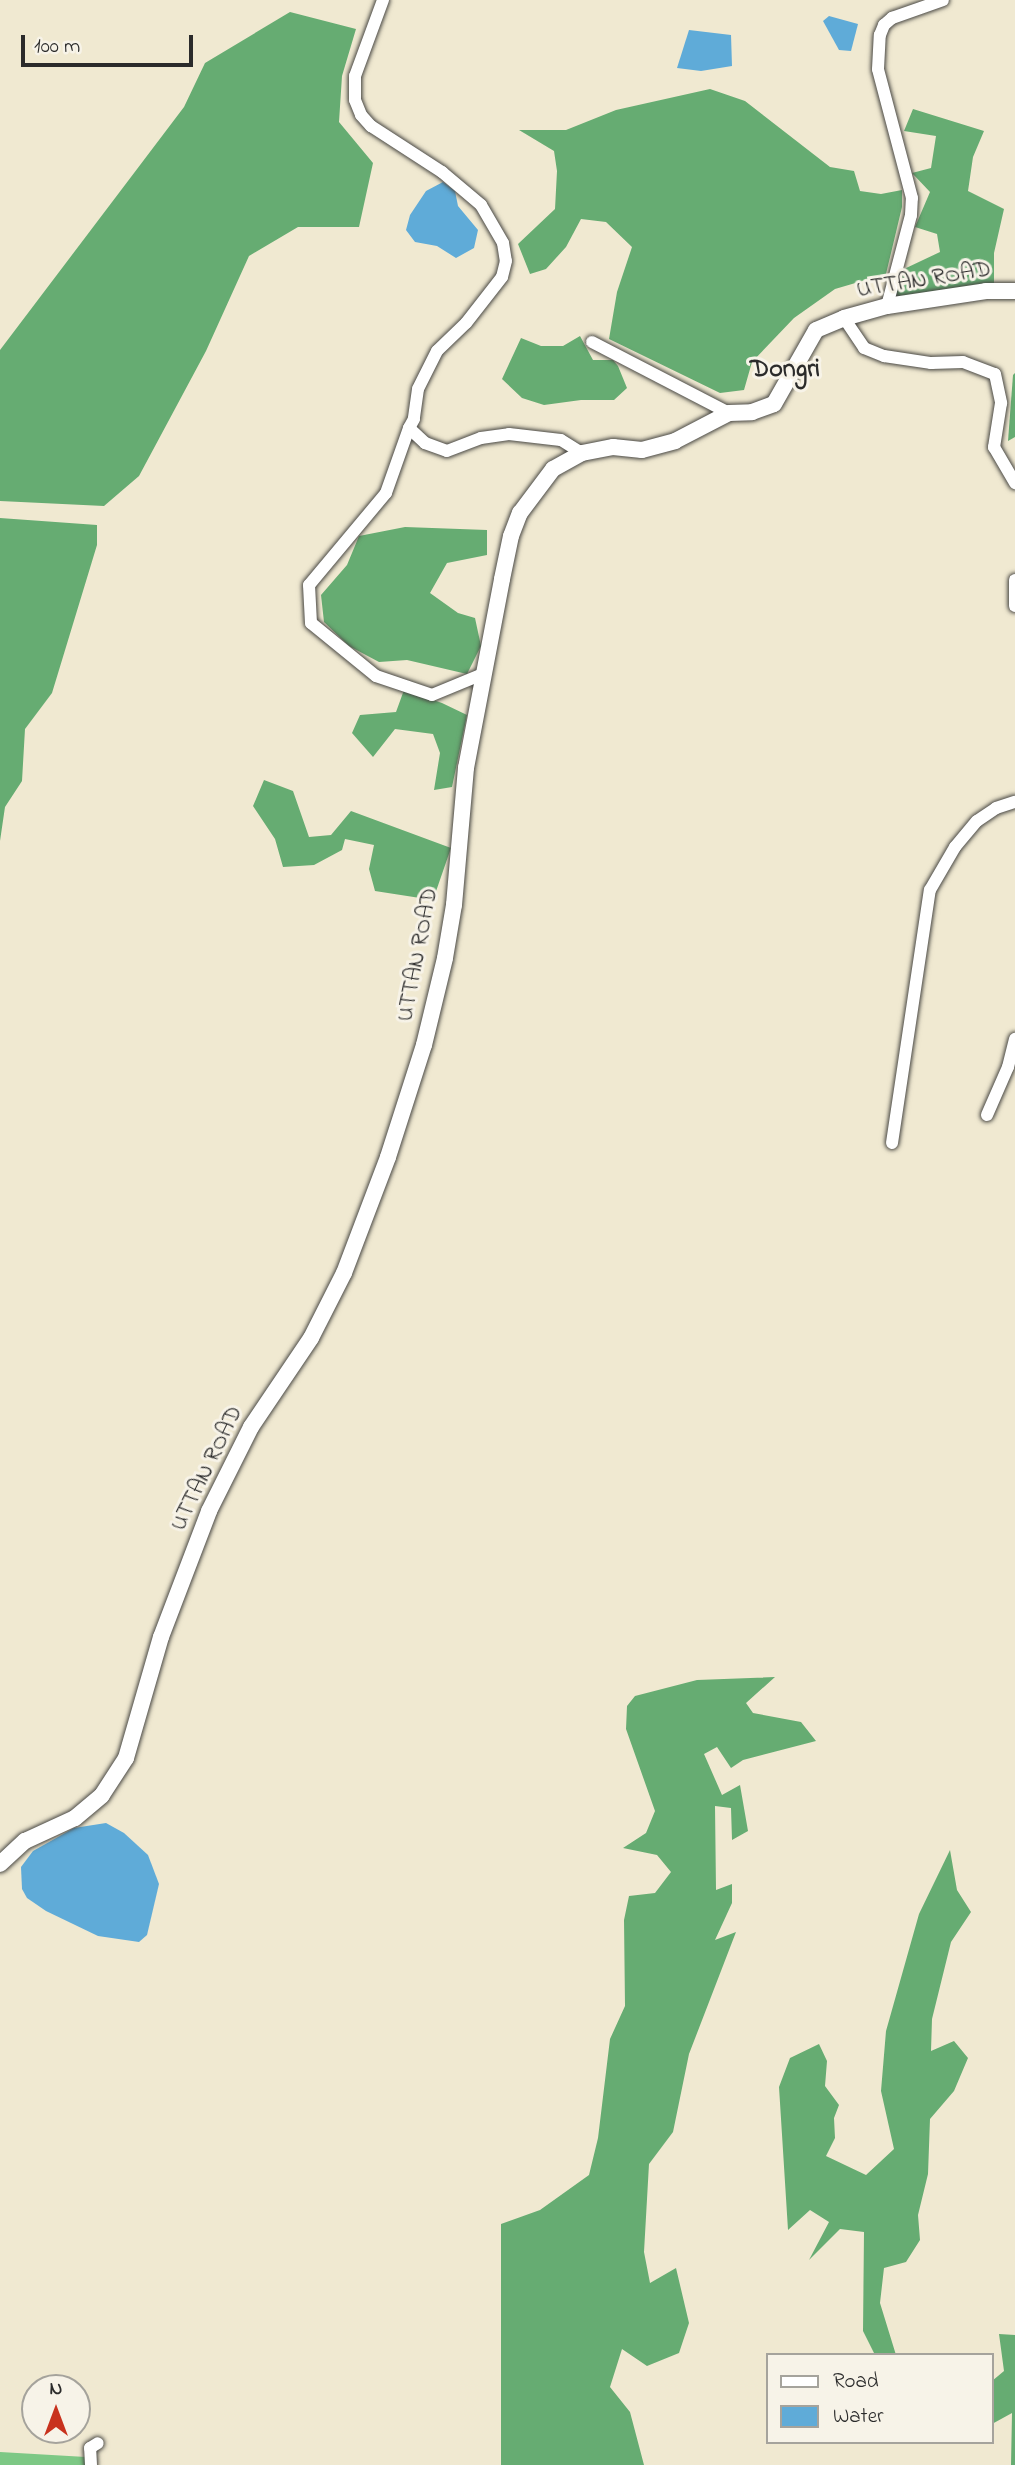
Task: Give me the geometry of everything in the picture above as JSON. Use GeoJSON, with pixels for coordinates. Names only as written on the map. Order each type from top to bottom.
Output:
{"type":"FeatureCollection","features":[{"type":"Feature","properties":{"kind":"main road","name":"UTTAN ROAD"},"geometry":{"type":"LineString","coordinates":[[0,1864],[25,1841],[75,1818],[102,1796],[126,1758],[161,1637],[209,1511],[251,1427],[311,1338],[344,1273],[388,1157],[430,1020],[454,905],[466,768],[509,547],[520,513],[553,469],[582,453],[613,447],[642,450],[675,441],[729,413],[752,412],[774,404],[816,330],[844,318],[887,306],[986,291],[1015,291]]}},
{"type":"Feature","properties":{"kind":"street"},"geometry":{"type":"LineString","coordinates":[[383,0],[355,76],[355,100],[361,116],[371,126],[442,172],[481,205],[503,243],[506,261],[502,277],[466,323],[437,351],[418,389],[414,419],[386,492],[309,585],[311,623],[376,676],[432,695],[485,673]]}},
{"type":"Feature","properties":{"kind":"street"},"geometry":{"type":"LineString","coordinates":[[887,306],[911,215],[912,198],[878,69],[880,35],[884,25],[892,18],[943,0]]}},
{"type":"Feature","properties":{"kind":"street"},"geometry":{"type":"LineString","coordinates":[[844,318],[864,348],[884,356],[932,363],[963,362],[995,374],[1001,402],[994,447],[1015,482]]}},
{"type":"Feature","properties":{"kind":"street"},"geometry":{"type":"LineString","coordinates":[[592,342],[729,413]]}},
{"type":"Feature","properties":{"kind":"street"},"geometry":{"type":"LineString","coordinates":[[410,428],[425,443],[447,451],[481,438],[509,434],[561,440],[582,453]]}},
{"type":"Feature","properties":{"kind":"street"},"geometry":{"type":"LineString","coordinates":[[1015,580],[1015,606]]}},
{"type":"Feature","properties":{"kind":"street"},"geometry":{"type":"LineString","coordinates":[[892,1143],[930,890],[955,847],[976,821],[996,808],[1015,802]]}},
{"type":"Feature","properties":{"kind":"street"},"geometry":{"type":"LineString","coordinates":[[987,1115],[1008,1067],[1015,1039]]}},
{"type":"Feature","properties":{"kind":"street"},"geometry":{"type":"LineString","coordinates":[[91,2465],[90,2448],[98,2443]]}},
{"type":"Feature","properties":{"kind":"green space"},"geometry":{"type":"Polygon","coordinates":[[[290,12],[356,29],[342,76],[339,122],[373,163],[359,227],[298,227],[249,256],[206,351],[139,476],[104,506],[0,501],[0,350],[184,107],[205,63],[290,12]]]}},
{"type":"Feature","properties":{"kind":"green space"},"geometry":{"type":"Polygon","coordinates":[[[710,89],[745,101],[830,167],[854,171],[860,191],[881,194],[902,190],[902,207],[886,274],[835,289],[794,318],[752,362],[744,390],[720,393],[609,339],[617,292],[632,247],[606,222],[581,219],[566,247],[546,269],[530,274],[518,244],[555,209],[557,171],[554,151],[519,130],[566,130],[616,110],[710,89]]]}},
{"type":"Feature","properties":{"kind":"green space"},"geometry":{"type":"Polygon","coordinates":[[[913,109],[984,131],[973,157],[968,191],[1004,209],[994,253],[994,285],[893,302],[904,269],[940,252],[937,234],[915,227],[930,192],[912,173],[931,168],[936,136],[904,131],[913,109]]]}},
{"type":"Feature","properties":{"kind":"green space"},"geometry":{"type":"Polygon","coordinates":[[[580,336],[593,360],[613,360],[618,366],[627,388],[614,400],[581,400],[544,405],[522,398],[502,379],[521,338],[541,346],[563,346],[580,336]]]}},
{"type":"Feature","properties":{"kind":"green space"},"geometry":{"type":"Polygon","coordinates":[[[1015,373],[1015,437],[1008,441],[1013,375],[1015,373]]]}},
{"type":"Feature","properties":{"kind":"green space"},"geometry":{"type":"Polygon","coordinates":[[[0,518],[97,525],[97,545],[52,693],[25,729],[22,781],[5,807],[0,841],[0,518]]]}},
{"type":"Feature","properties":{"kind":"green space"},"geometry":{"type":"Polygon","coordinates":[[[405,527],[487,530],[487,555],[447,563],[430,593],[458,613],[475,618],[481,646],[467,674],[407,660],[379,662],[349,646],[324,622],[321,595],[347,565],[359,536],[405,527]]]}},
{"type":"Feature","properties":{"kind":"green space"},"geometry":{"type":"Polygon","coordinates":[[[404,690],[467,715],[452,787],[434,790],[440,753],[433,734],[395,729],[373,757],[352,733],[360,715],[396,712],[404,690]]]}},
{"type":"Feature","properties":{"kind":"green space"},"geometry":{"type":"Polygon","coordinates":[[[264,780],[293,791],[309,837],[331,835],[351,811],[451,848],[433,900],[375,891],[369,869],[374,845],[345,839],[342,850],[314,865],[283,867],[275,839],[253,806],[264,780]]]}},
{"type":"Feature","properties":{"kind":"green space"},"geometry":{"type":"Polygon","coordinates":[[[775,1677],[746,1703],[753,1713],[801,1722],[816,1741],[743,1760],[731,1768],[717,1747],[704,1754],[722,1795],[740,1785],[748,1831],[732,1840],[731,1808],[715,1806],[716,1890],[732,1884],[732,1903],[715,1940],[736,1932],[689,2054],[673,2132],[649,2164],[644,2252],[650,2283],[676,2268],[689,2323],[679,2353],[647,2366],[622,2349],[610,2387],[630,2412],[644,2465],[501,2465],[501,2224],[540,2210],[589,2175],[598,2138],[610,2039],[625,2006],[624,1920],[629,1896],[655,1893],[671,1872],[657,1855],[623,1848],[646,1833],[655,1811],[626,1729],[627,1706],[635,1696],[697,1680],[775,1677]]]}},
{"type":"Feature","properties":{"kind":"green space"},"geometry":{"type":"Polygon","coordinates":[[[950,1850],[957,1890],[971,1912],[951,1942],[932,2019],[931,2051],[954,2041],[968,2058],[954,2091],[930,2119],[928,2174],[918,2215],[920,2240],[906,2262],[884,2268],[880,2303],[895,2353],[874,2353],[863,2331],[864,2232],[840,2229],[809,2260],[829,2222],[810,2210],[788,2230],[779,2087],[790,2058],[819,2044],[827,2061],[825,2086],[839,2105],[834,2118],[835,2138],[826,2156],[866,2175],[894,2149],[881,2091],[886,2031],[919,1914],[950,1850]]]}},
{"type":"Feature","properties":{"kind":"green space"},"geometry":{"type":"Polygon","coordinates":[[[999,2334],[1015,2335],[1015,2465],[1011,2465],[1012,2413],[994,2423],[994,2379],[1004,2371],[999,2334]]]}},
{"type":"Feature","properties":{"kind":"green space"},"geometry":{"type":"Polygon","coordinates":[[[0,2452],[86,2457],[86,2465],[0,2465],[0,2452]]]}},
{"type":"Feature","properties":{"kind":"water"},"geometry":{"type":"Polygon","coordinates":[[[829,16],[858,24],[851,51],[839,50],[823,21],[829,16]]]}},
{"type":"Feature","properties":{"kind":"water"},"geometry":{"type":"Polygon","coordinates":[[[689,30],[731,35],[732,66],[701,71],[677,68],[689,30]]]}},
{"type":"Feature","properties":{"kind":"water"},"geometry":{"type":"Polygon","coordinates":[[[443,182],[455,191],[458,206],[478,230],[474,248],[456,258],[437,246],[415,242],[406,230],[410,215],[426,191],[443,182]]]}},
{"type":"Feature","properties":{"kind":"water"},"geometry":{"type":"Polygon","coordinates":[[[106,1823],[124,1833],[148,1855],[159,1884],[147,1935],[139,1942],[98,1936],[46,1911],[27,1898],[22,1889],[21,1867],[33,1851],[74,1828],[106,1823]]]}},
{"type":"Feature","properties":{"kind":"district","name":"Dongri"},"geometry":{"type":"Point","coordinates":[785,371]}}]}
